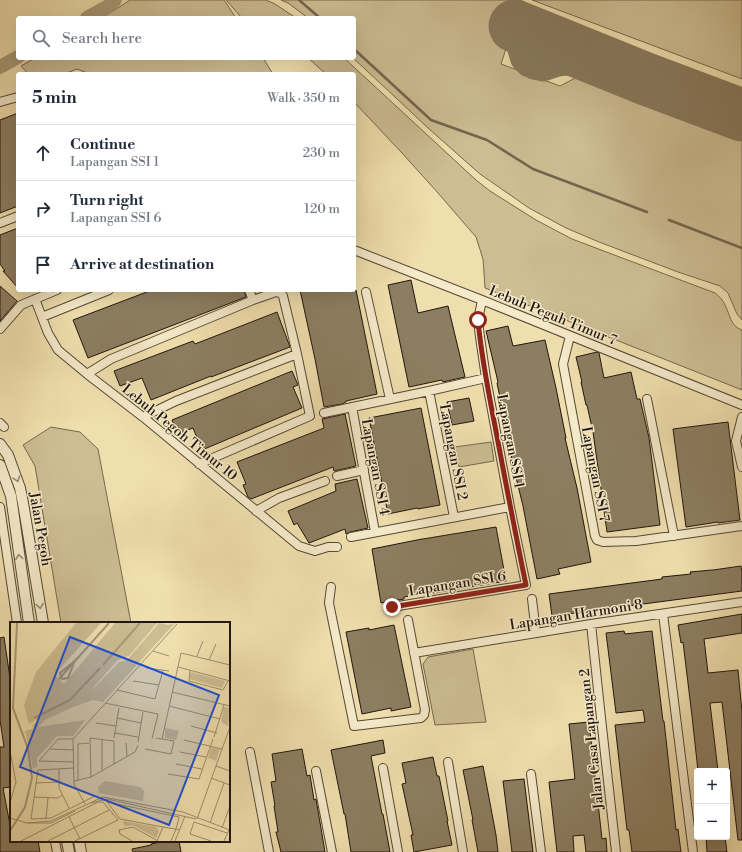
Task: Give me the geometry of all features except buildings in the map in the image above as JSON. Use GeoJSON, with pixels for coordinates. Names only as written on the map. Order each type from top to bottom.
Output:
{"type":"FeatureCollection","features":[{"type":"Feature","properties":{"kind":"street"},"geometry":{"type":"LineString","coordinates":[[0,102],[16,98]]}},
{"type":"Feature","properties":{"kind":"street"},"geometry":{"type":"LineString","coordinates":[[0,222],[16,217]]}},
{"type":"Feature","properties":{"kind":"street","name":"Lebuh Peguh Timur 7"},"geometry":{"type":"LineString","coordinates":[[356,251],[742,405]]}},
{"type":"Feature","properties":{"kind":"street"},"geometry":{"type":"LineString","coordinates":[[0,329],[21,305],[52,292]]}},
{"type":"Feature","properties":{"kind":"street"},"geometry":{"type":"LineString","coordinates":[[42,316],[105,292]]}},
{"type":"Feature","properties":{"kind":"street"},"geometry":{"type":"LineString","coordinates":[[250,292],[253,300]]}},
{"type":"Feature","properties":{"kind":"street"},"geometry":{"type":"LineString","coordinates":[[87,374],[111,359],[253,300],[276,292],[281,293],[284,296],[310,416],[199,464]]}},
{"type":"Feature","properties":{"kind":"street"},"geometry":{"type":"LineString","coordinates":[[366,292],[390,399]]}},
{"type":"Feature","properties":{"kind":"street","name":"Lebuh Pegoh Timur 10"},"geometry":{"type":"LineString","coordinates":[[35,299],[48,333],[58,350],[87,374],[143,417],[298,546],[315,551],[338,547]]}},
{"type":"Feature","properties":{"kind":"street","name":"Lapangan SSI 1"},"geometry":{"type":"LineString","coordinates":[[482,300],[478,320],[486,378],[526,585]]}},
{"type":"Feature","properties":{"kind":"street","name":"Lapangan SSI 7"},"geometry":{"type":"LineString","coordinates":[[570,336],[563,364],[595,536],[597,540],[603,542],[636,541],[742,526]]}},
{"type":"Feature","properties":{"kind":"street"},"geometry":{"type":"LineString","coordinates":[[143,417],[176,401],[297,354]]}},
{"type":"Feature","properties":{"kind":"street"},"geometry":{"type":"LineString","coordinates":[[324,413],[486,378]]}},
{"type":"Feature","properties":{"kind":"street","name":"Lapangan SSI 2"},"geometry":{"type":"LineString","coordinates":[[429,391],[454,517]]}},
{"type":"Feature","properties":{"kind":"street"},"geometry":{"type":"LineString","coordinates":[[647,399],[674,536]]}},
{"type":"Feature","properties":{"kind":"street","name":"Lapangan SSI 4"},"geometry":{"type":"LineString","coordinates":[[352,407],[375,532]]}},
{"type":"Feature","properties":{"kind":"street"},"geometry":{"type":"LineString","coordinates":[[742,417],[736,441],[742,466]]}},
{"type":"Feature","properties":{"kind":"street","name":"Jalan Pegoh"},"geometry":{"type":"LineString","coordinates":[[0,444],[8,455],[20,488],[42,622]]}},
{"type":"Feature","properties":{"kind":"street"},"geometry":{"type":"LineString","coordinates":[[0,465],[11,496],[29,622]]}},
{"type":"Feature","properties":{"kind":"street"},"geometry":{"type":"LineString","coordinates":[[337,476],[364,470]]}},
{"type":"Feature","properties":{"kind":"street"},"geometry":{"type":"LineString","coordinates":[[256,511],[279,498],[325,480]]}},
{"type":"Feature","properties":{"kind":"street"},"geometry":{"type":"LineString","coordinates":[[351,537],[510,506]]}},
{"type":"Feature","properties":{"kind":"street"},"geometry":{"type":"LineString","coordinates":[[0,507],[17,622]]}},
{"type":"Feature","properties":{"kind":"street","name":"Lapangan SSI 6"},"geometry":{"type":"LineString","coordinates":[[392,607],[526,585]]}},
{"type":"Feature","properties":{"kind":"street"},"geometry":{"type":"LineString","coordinates":[[331,587],[329,603],[354,726],[421,718],[424,715],[425,710],[408,620]]}},
{"type":"Feature","properties":{"kind":"street"},"geometry":{"type":"LineString","coordinates":[[532,599],[536,633]]}},
{"type":"Feature","properties":{"kind":"street","name":"Lapangan Harmoni 8"},"geometry":{"type":"LineString","coordinates":[[414,653],[591,624],[742,602]]}},
{"type":"Feature","properties":{"kind":"street"},"geometry":{"type":"LineString","coordinates":[[663,614],[693,852]]}},
{"type":"Feature","properties":{"kind":"street","name":"Jalan Casa Lapangan 2"},"geometry":{"type":"LineString","coordinates":[[591,624],[616,852]]}},
{"type":"Feature","properties":{"kind":"street"},"geometry":{"type":"LineString","coordinates":[[250,752],[269,852]]}},
{"type":"Feature","properties":{"kind":"street"},"geometry":{"type":"LineString","coordinates":[[448,762],[463,852]]}},
{"type":"Feature","properties":{"kind":"street"},"geometry":{"type":"LineString","coordinates":[[384,768],[398,852]]}},
{"type":"Feature","properties":{"kind":"street"},"geometry":{"type":"LineString","coordinates":[[316,771],[332,852]]}},
{"type":"Feature","properties":{"kind":"street"},"geometry":{"type":"LineString","coordinates":[[531,774],[541,852]]}},
{"type":"Feature","properties":{"kind":"street"},"geometry":{"type":"LineString","coordinates":[[55,842],[57,852]]}},
{"type":"Feature","properties":{"kind":"street"},"geometry":{"type":"LineString","coordinates":[[67,842],[69,852]]}},
{"type":"Feature","properties":{"kind":"street"},"geometry":{"type":"LineString","coordinates":[[79,842],[81,852]]}},
{"type":"Feature","properties":{"kind":"shaded area"},"geometry":{"type":"Polygon","coordinates":[[[130,0],[224,0],[235,16],[105,16],[130,0]]]}},
{"type":"Feature","properties":{"kind":"shaded area"},"geometry":{"type":"Polygon","coordinates":[[[226,0],[266,0],[293,16],[240,16],[226,0]]]}},
{"type":"Feature","properties":{"kind":"shaded area"},"geometry":{"type":"Polygon","coordinates":[[[281,0],[522,0],[501,64],[560,86],[575,78],[742,140],[742,320],[737,314],[728,293],[720,286],[678,272],[566,228],[529,208],[480,174],[355,60],[356,16],[305,16],[288,3],[281,0]]]}},
{"type":"Feature","properties":{"kind":"shaded area"},"geometry":{"type":"Polygon","coordinates":[[[532,0],[742,0],[742,79],[532,0]]]}},
{"type":"Feature","properties":{"kind":"shaded area"},"geometry":{"type":"Polygon","coordinates":[[[32,60],[264,60],[272,72],[85,72],[77,69],[69,72],[26,72],[21,66],[32,60]]]}},
{"type":"Feature","properties":{"kind":"shaded area"},"geometry":{"type":"Polygon","coordinates":[[[310,60],[346,60],[476,180],[490,191],[536,220],[572,239],[715,293],[723,301],[735,326],[742,330],[742,390],[485,288],[483,259],[476,237],[402,153],[356,104],[356,72],[324,72],[310,60]]]}},
{"type":"Feature","properties":{"kind":"shaded area"},"geometry":{"type":"Polygon","coordinates":[[[51,427],[80,432],[98,449],[131,622],[61,622],[35,466],[23,445],[51,427]]]}},
{"type":"Feature","properties":{"kind":"shaded area"},"geometry":{"type":"Polygon","coordinates":[[[491,442],[494,461],[459,467],[455,447],[491,442]]]}},
{"type":"Feature","properties":{"kind":"shaded area"},"geometry":{"type":"Polygon","coordinates":[[[473,649],[486,722],[435,725],[423,664],[428,657],[473,649]]]}},
{"type":"Feature","properties":{"kind":"waterway"},"geometry":{"type":"LineString","coordinates":[[91,16],[107,7],[115,0]]}},
{"type":"Feature","properties":{"kind":"waterway"},"geometry":{"type":"LineString","coordinates":[[299,0],[318,16]]}},
{"type":"Feature","properties":{"kind":"waterway"},"geometry":{"type":"LineString","coordinates":[[356,51],[431,120],[487,140],[533,169],[647,212]]}},
{"type":"Feature","properties":{"kind":"waterway"},"geometry":{"type":"LineString","coordinates":[[0,67],[16,58]]}},
{"type":"Feature","properties":{"kind":"waterway"},"geometry":{"type":"LineString","coordinates":[[669,220],[742,248]]}},
{"type":"Feature","properties":{"kind":"taxiway"},"geometry":{"type":"LineString","coordinates":[[622,69],[599,64],[558,66],[543,71],[534,69],[527,66],[521,60],[518,50],[518,42],[521,33],[526,28],[544,22],[595,54],[622,69],[646,79]]}},
{"type":"Feature","properties":{"kind":"runway"},"geometry":{"type":"LineString","coordinates":[[515,26],[646,79],[742,115]]}},
{"type":"Feature","properties":{"kind":"route"},"geometry":{"type":"LineString","coordinates":[[392,607],[526,585],[486,378],[478,320]]}}]}
